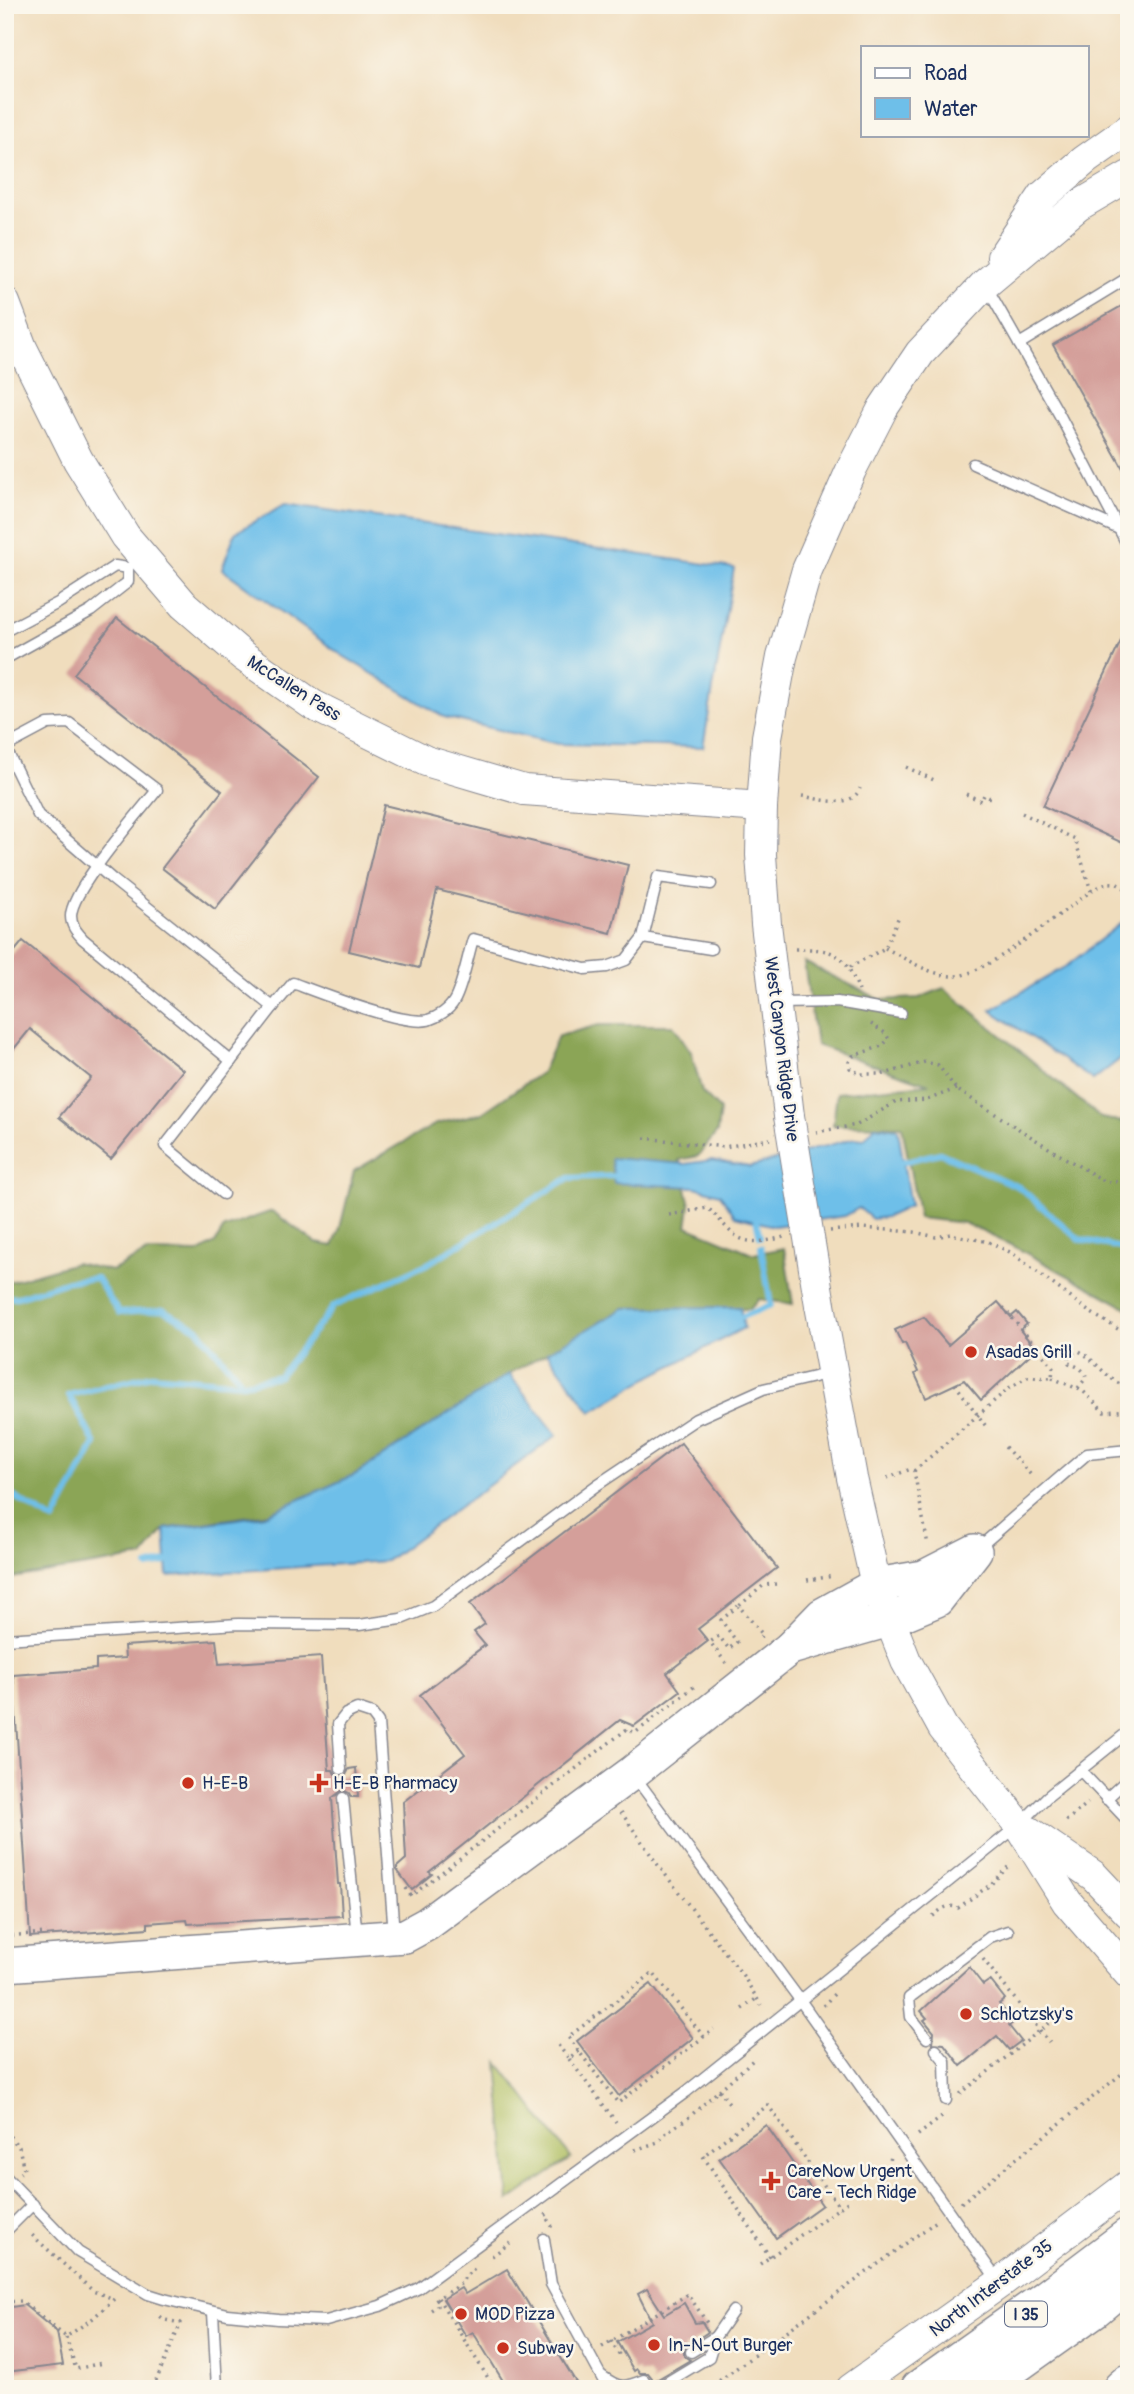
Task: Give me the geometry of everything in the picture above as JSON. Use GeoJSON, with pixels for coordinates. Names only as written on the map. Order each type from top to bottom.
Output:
{"type":"FeatureCollection","features":[{"type":"Feature","properties":{"kind":"highway","name":"I 35"},"geometry":{"type":"LineString","coordinates":[[920,2389],[1129,2237]]}},
{"type":"Feature","properties":{"kind":"highway","name":"I 35"},"geometry":{"type":"LineString","coordinates":[[980,2389],[1094,2308],[1129,2279]]}},
{"type":"Feature","properties":{"kind":"highway"},"geometry":{"type":"LineString","coordinates":[[1122,2389],[1129,2383]]}},
{"type":"Feature","properties":{"kind":"main road"},"geometry":{"type":"LineString","coordinates":[[5,1965],[405,1936],[427,1924],[632,1773],[790,1648],[822,1615],[876,1585],[924,1577],[975,1551]]}},
{"type":"Feature","properties":{"kind":"main road"},"geometry":{"type":"LineString","coordinates":[[790,1648],[889,1620],[937,1600],[975,1551]]}},
{"type":"Feature","properties":{"kind":"street","name":"West Canyon Ridge Drive"},"geometry":{"type":"LineString","coordinates":[[985,284],[1043,196],[1085,160],[1129,129]]}},
{"type":"Feature","properties":{"kind":"street","name":"West Canyon Ridge Drive"},"geometry":{"type":"LineString","coordinates":[[1129,176],[1078,206],[985,284],[920,353],[883,408],[851,471],[807,570],[782,657],[767,737],[761,855],[789,1116],[831,1373],[876,1585],[914,1678],[943,1728],[1019,1825],[1067,1902],[1129,1974]]}},
{"type":"Feature","properties":{"kind":"street","name":"McCallen Pass"},"geometry":{"type":"LineString","coordinates":[[5,303],[22,348],[78,460],[125,536],[184,605],[243,656],[313,705],[426,761],[524,790],[762,807]]}},
{"type":"Feature","properties":{"kind":"street","name":"West Canyon Ridge Drive"},"geometry":{"type":"LineString","coordinates":[[1019,1825],[1094,1876],[1129,1913]]}},
{"type":"Feature","properties":{"kind":"street","name":"North Interstate 35"},"geometry":{"type":"LineString","coordinates":[[851,2389],[1000,2283],[1129,2185]]}},
{"type":"Feature","properties":{"kind":"lane"},"geometry":{"type":"LineString","coordinates":[[1019,344],[1129,277]]}},
{"type":"Feature","properties":{"kind":"lane"},"geometry":{"type":"LineString","coordinates":[[985,284],[1059,414],[1129,548]]}},
{"type":"Feature","properties":{"kind":"lane"},"geometry":{"type":"LineString","coordinates":[[973,464],[1119,529]]}},
{"type":"Feature","properties":{"kind":"lane"},"geometry":{"type":"LineString","coordinates":[[5,631],[58,603],[115,566],[128,568],[128,582],[92,611],[5,659]]}},
{"type":"Feature","properties":{"kind":"lane"},"geometry":{"type":"LineString","coordinates":[[231,1061],[73,928],[71,915],[74,902],[97,866],[157,790],[69,723],[48,724],[5,747],[38,815],[97,866],[273,1007]]}},
{"type":"Feature","properties":{"kind":"lane"},"geometry":{"type":"LineString","coordinates":[[223,1194],[164,1146],[293,983],[406,1020],[426,1021],[443,1014],[454,1001],[472,939],[585,969],[607,967],[626,960],[643,938],[658,877],[711,884]]}},
{"type":"Feature","properties":{"kind":"lane"},"geometry":{"type":"LineString","coordinates":[[643,938],[711,949]]}},
{"type":"Feature","properties":{"kind":"lane"},"geometry":{"type":"LineString","coordinates":[[776,1003],[838,1002],[901,1013]]}},
{"type":"Feature","properties":{"kind":"lane"},"geometry":{"type":"LineString","coordinates":[[5,1639],[238,1624],[359,1625],[401,1619],[433,1606],[597,1485],[696,1419],[763,1389],[831,1373]]}},
{"type":"Feature","properties":{"kind":"lane"},"geometry":{"type":"LineString","coordinates":[[975,1551],[1087,1454],[1129,1450]]}},
{"type":"Feature","properties":{"kind":"lane"},"geometry":{"type":"LineString","coordinates":[[341,1769],[338,1724],[346,1714],[357,1709],[372,1714],[378,1722],[394,1937]]}},
{"type":"Feature","properties":{"kind":"lane"},"geometry":{"type":"LineString","coordinates":[[5,2176],[78,2252],[148,2294],[213,2312],[278,2319],[326,2321],[380,2306],[419,2288],[686,2092],[1019,1825],[1080,1770],[1129,1731]]}},
{"type":"Feature","properties":{"kind":"lane"},"geometry":{"type":"LineString","coordinates":[[1080,1770],[1129,1822]]}},
{"type":"Feature","properties":{"kind":"lane"},"geometry":{"type":"LineString","coordinates":[[632,1773],[800,2000],[1000,2283]]}},
{"type":"Feature","properties":{"kind":"lane"},"geometry":{"type":"LineString","coordinates":[[1107,1799],[1129,1779]]}},
{"type":"Feature","properties":{"kind":"lane"},"geometry":{"type":"LineString","coordinates":[[343,1798],[357,1939]]}},
{"type":"Feature","properties":{"kind":"lane"},"geometry":{"type":"LineString","coordinates":[[927,2038],[911,2017],[909,1998],[990,1937],[1008,1931]]}},
{"type":"Feature","properties":{"kind":"lane"},"geometry":{"type":"LineString","coordinates":[[936,2050],[945,2061],[946,2100]]}},
{"type":"Feature","properties":{"kind":"lane"},"geometry":{"type":"LineString","coordinates":[[5,2232],[33,2204]]}},
{"type":"Feature","properties":{"kind":"lane"},"geometry":{"type":"LineString","coordinates":[[544,2239],[551,2284],[608,2389]]}},
{"type":"Feature","properties":{"kind":"lane"},"geometry":{"type":"LineString","coordinates":[[656,2389],[709,2357],[715,2337],[733,2311]]}},
{"type":"Feature","properties":{"kind":"lane"},"geometry":{"type":"LineString","coordinates":[[213,2312],[217,2389]]}},
{"type":"Feature","properties":{"kind":"lane"},"geometry":{"type":"LineString","coordinates":[[691,2352],[715,2337]]}},
{"type":"Feature","properties":{"kind":"lane"},"geometry":{"type":"LineString","coordinates":[[602,2376],[617,2386],[628,2386],[643,2379]]}},
{"type":"Feature","properties":{"kind":"path"},"geometry":{"type":"LineString","coordinates":[[906,767],[936,781]]}},
{"type":"Feature","properties":{"kind":"path"},"geometry":{"type":"LineString","coordinates":[[802,796],[842,802],[852,800],[860,788]]}},
{"type":"Feature","properties":{"kind":"path"},"geometry":{"type":"LineString","coordinates":[[966,794],[981,801],[984,795],[992,799]]}},
{"type":"Feature","properties":{"kind":"path"},"geometry":{"type":"LineString","coordinates":[[1022,813],[1076,839],[1091,891]]}},
{"type":"Feature","properties":{"kind":"path"},"geometry":{"type":"LineString","coordinates":[[885,948],[940,974],[956,977],[978,969],[1016,945],[1091,891],[1108,883],[1117,884],[1129,891]]}},
{"type":"Feature","properties":{"kind":"path"},"geometry":{"type":"LineString","coordinates":[[850,967],[885,948],[901,914]]}},
{"type":"Feature","properties":{"kind":"path"},"geometry":{"type":"LineString","coordinates":[[794,949],[822,948],[850,967],[870,1023],[890,1040],[882,1046],[853,1056],[849,1062],[850,1068],[860,1074],[884,1074],[925,1062],[937,1065],[956,1089],[1055,1153],[1106,1182],[1129,1182]]}},
{"type":"Feature","properties":{"kind":"path"},"geometry":{"type":"LineString","coordinates":[[669,1215],[707,1208],[728,1230],[740,1239],[752,1242],[793,1235]]}},
{"type":"Feature","properties":{"kind":"path"},"geometry":{"type":"LineString","coordinates":[[820,1232],[862,1228],[914,1232],[936,1237],[950,1234],[989,1242],[1013,1253],[1088,1311],[1123,1332],[1129,1345]]}},
{"type":"Feature","properties":{"kind":"path"},"geometry":{"type":"LineString","coordinates":[[1002,1306],[1053,1367],[1052,1378]]}},
{"type":"Feature","properties":{"kind":"path"},"geometry":{"type":"LineString","coordinates":[[1078,1388],[1086,1374],[1069,1363],[1068,1358],[1079,1351],[1091,1358],[1118,1384],[1129,1384]]}},
{"type":"Feature","properties":{"kind":"path"},"geometry":{"type":"LineString","coordinates":[[914,1471],[1009,1388],[1020,1381],[1037,1376],[1052,1378],[1078,1388],[1104,1412],[1129,1410]]}},
{"type":"Feature","properties":{"kind":"path"},"geometry":{"type":"LineString","coordinates":[[954,1384],[977,1418],[988,1429]]}},
{"type":"Feature","properties":{"kind":"path"},"geometry":{"type":"LineString","coordinates":[[1005,1447],[1031,1475]]}},
{"type":"Feature","properties":{"kind":"path"},"geometry":{"type":"LineString","coordinates":[[887,1478],[911,1469],[914,1471]]}},
{"type":"Feature","properties":{"kind":"path"},"geometry":{"type":"LineString","coordinates":[[914,1471],[928,1545]]}},
{"type":"Feature","properties":{"kind":"path"},"geometry":{"type":"LineString","coordinates":[[807,1580],[843,1575]]}},
{"type":"Feature","properties":{"kind":"path"},"geometry":{"type":"LineString","coordinates":[[735,1656],[726,1663],[710,1642],[719,1636],[729,1649],[737,1642],[721,1620],[764,1585],[776,1584]]}},
{"type":"Feature","properties":{"kind":"path"},"geometry":{"type":"LineString","coordinates":[[738,1606],[762,1635],[753,1642]]}},
{"type":"Feature","properties":{"kind":"path"},"geometry":{"type":"LineString","coordinates":[[397,1890],[403,1885],[411,1896],[627,1729],[635,1733],[695,1686]]}},
{"type":"Feature","properties":{"kind":"path"},"geometry":{"type":"LineString","coordinates":[[583,1763],[588,1769]]}},
{"type":"Feature","properties":{"kind":"path"},"geometry":{"type":"LineString","coordinates":[[1066,1821],[1088,1803]]}},
{"type":"Feature","properties":{"kind":"path"},"geometry":{"type":"LineString","coordinates":[[617,1808],[744,1977],[761,2005]]}},
{"type":"Feature","properties":{"kind":"path"},"geometry":{"type":"LineString","coordinates":[[933,1916],[947,1906],[958,1908],[990,1885],[1011,1864]]}},
{"type":"Feature","properties":{"kind":"path"},"geometry":{"type":"LineString","coordinates":[[981,1956],[1049,2043]]}},
{"type":"Feature","properties":{"kind":"path"},"geometry":{"type":"LineString","coordinates":[[704,2037],[653,1973],[568,2037],[618,2103],[704,2037],[714,2029]]}},
{"type":"Feature","properties":{"kind":"path"},"geometry":{"type":"LineString","coordinates":[[823,2006],[845,1985]]}},
{"type":"Feature","properties":{"kind":"path"},"geometry":{"type":"LineString","coordinates":[[742,2009],[756,1999]]}},
{"type":"Feature","properties":{"kind":"path"},"geometry":{"type":"LineString","coordinates":[[958,2096],[1052,2021]]}},
{"type":"Feature","properties":{"kind":"path"},"geometry":{"type":"LineString","coordinates":[[558,2045],[616,2122]]}},
{"type":"Feature","properties":{"kind":"path"},"geometry":{"type":"LineString","coordinates":[[569,2059],[579,2051]]}},
{"type":"Feature","properties":{"kind":"path"},"geometry":{"type":"LineString","coordinates":[[708,2389],[950,2212],[1129,2068]]}},
{"type":"Feature","properties":{"kind":"path"},"geometry":{"type":"LineString","coordinates":[[719,2090],[729,2103]]}},
{"type":"Feature","properties":{"kind":"path"},"geometry":{"type":"LineString","coordinates":[[770,2257],[704,2156],[768,2105],[840,2208]]}},
{"type":"Feature","properties":{"kind":"path"},"geometry":{"type":"LineString","coordinates":[[918,2135],[942,2116]]}},
{"type":"Feature","properties":{"kind":"path"},"geometry":{"type":"LineString","coordinates":[[5,2131],[19,2147],[24,2170],[20,2173]]}},
{"type":"Feature","properties":{"kind":"path"},"geometry":{"type":"LineString","coordinates":[[876,2182],[888,2172],[891,2156]]}},
{"type":"Feature","properties":{"kind":"path"},"geometry":{"type":"LineString","coordinates":[[760,2264],[849,2200]]}},
{"type":"Feature","properties":{"kind":"path"},"geometry":{"type":"LineString","coordinates":[[545,2216],[552,2226],[557,2228]]}},
{"type":"Feature","properties":{"kind":"path"},"geometry":{"type":"LineString","coordinates":[[32,2235],[93,2291],[114,2299],[66,2337]]}},
{"type":"Feature","properties":{"kind":"path"},"geometry":{"type":"LineString","coordinates":[[487,2259],[510,2243]]}},
{"type":"Feature","properties":{"kind":"path"},"geometry":{"type":"LineString","coordinates":[[431,2310],[437,2306],[435,2300],[461,2283],[465,2276],[480,2264]]}},
{"type":"Feature","properties":{"kind":"path"},"geometry":{"type":"LineString","coordinates":[[601,2347],[688,2294],[709,2326]]}},
{"type":"Feature","properties":{"kind":"path"},"geometry":{"type":"LineString","coordinates":[[438,2298],[495,2389]]}},
{"type":"Feature","properties":{"kind":"path"},"geometry":{"type":"LineString","coordinates":[[5,2302],[21,2301],[66,2337],[76,2369],[102,2363]]}},
{"type":"Feature","properties":{"kind":"path"},"geometry":{"type":"LineString","coordinates":[[153,2388],[181,2323],[155,2313]]}},
{"type":"Feature","properties":{"kind":"path"},"geometry":{"type":"LineString","coordinates":[[611,2341],[621,2358]]}},
{"type":"Feature","properties":{"kind":"green space"},"geometry":{"type":"Polygon","coordinates":[[[804,962],[881,1000],[919,998],[944,988],[1101,1118],[1129,1123],[1129,1309],[1015,1247],[964,1223],[919,1218],[902,1126],[833,1125],[837,1093],[929,1084],[816,1045],[804,962]]]}},
{"type":"Feature","properties":{"kind":"green space"},"geometry":{"type":"Polygon","coordinates":[[[599,1025],[673,1025],[691,1052],[702,1092],[720,1110],[717,1132],[698,1156],[679,1160],[690,1205],[687,1226],[754,1254],[784,1248],[793,1304],[759,1299],[750,1309],[625,1308],[509,1374],[356,1474],[270,1513],[165,1529],[143,1557],[5,1579],[5,1281],[75,1263],[112,1271],[147,1252],[198,1253],[215,1243],[224,1228],[272,1211],[316,1243],[333,1246],[354,1171],[436,1124],[482,1113],[542,1072],[558,1036],[599,1025]]]}},
{"type":"Feature","properties":{"kind":"green space"},"geometry":{"type":"Polygon","coordinates":[[[498,2062],[571,2158],[509,2201],[498,2062]]]}},
{"type":"Feature","properties":{"kind":"water"},"geometry":{"type":"Polygon","coordinates":[[[285,504],[734,568],[703,747],[558,744],[444,717],[340,654],[222,569],[235,533],[285,504]]]}},
{"type":"Feature","properties":{"kind":"water"},"geometry":{"type":"Polygon","coordinates":[[[1123,922],[1129,929],[1129,1052],[1093,1080],[991,1010],[1068,965],[1123,922]]]}},
{"type":"Feature","properties":{"kind":"water"},"geometry":{"type":"Polygon","coordinates":[[[875,1126],[898,1129],[910,1206],[886,1217],[872,1219],[859,1208],[845,1216],[774,1226],[735,1216],[720,1194],[695,1187],[614,1183],[611,1158],[685,1164],[712,1160],[750,1167],[855,1138],[864,1139],[875,1126]]]}},
{"type":"Feature","properties":{"kind":"water"},"geometry":{"type":"Polygon","coordinates":[[[740,1307],[744,1328],[642,1381],[591,1412],[547,1352],[625,1308],[740,1307]]]}},
{"type":"Feature","properties":{"kind":"water"},"geometry":{"type":"Polygon","coordinates":[[[509,1374],[557,1435],[386,1561],[168,1576],[165,1529],[265,1515],[356,1474],[509,1374]]]}},
{"type":"Feature","properties":{"kind":"building"},"geometry":{"type":"Polygon","coordinates":[[[1129,302],[1129,479],[1053,345],[1129,302]]]}},
{"type":"Feature","properties":{"kind":"building"},"geometry":{"type":"Polygon","coordinates":[[[117,618],[319,777],[215,909],[162,868],[222,791],[74,674],[117,618]]]}},
{"type":"Feature","properties":{"kind":"building"},"geometry":{"type":"Polygon","coordinates":[[[1129,624],[1129,846],[1043,806],[1129,624]]]}},
{"type":"Feature","properties":{"kind":"building"},"geometry":{"type":"Polygon","coordinates":[[[384,805],[628,865],[611,933],[437,890],[419,968],[349,951],[384,805]]]}},
{"type":"Feature","properties":{"kind":"building"},"geometry":{"type":"Polygon","coordinates":[[[23,941],[183,1070],[111,1159],[59,1117],[91,1078],[30,1029],[5,1060],[5,963],[23,941]]]}},
{"type":"Feature","properties":{"kind":"building","name":"Asadas Grill"},"geometry":{"type":"Polygon","coordinates":[[[998,1302],[1011,1317],[1017,1312],[1027,1324],[1020,1330],[1036,1349],[981,1400],[964,1380],[926,1398],[905,1343],[902,1344],[895,1330],[924,1317],[948,1345],[998,1302]]]}},
{"type":"Feature","properties":{"kind":"building"},"geometry":{"type":"Polygon","coordinates":[[[681,1443],[777,1568],[698,1629],[708,1641],[667,1673],[680,1691],[634,1726],[620,1720],[429,1872],[432,1874],[412,1890],[397,1870],[406,1859],[403,1802],[465,1754],[420,1695],[485,1645],[474,1632],[485,1624],[470,1604],[681,1443]]]}},
{"type":"Feature","properties":{"kind":"building","name":"H-E-B"},"geometry":{"type":"Polygon","coordinates":[[[216,1640],[219,1664],[321,1657],[329,1770],[341,1777],[346,1775],[349,1769],[356,1768],[358,1797],[351,1797],[343,1790],[332,1798],[342,1916],[188,1924],[187,1920],[148,1923],[148,1928],[30,1937],[13,1675],[96,1669],[96,1660],[125,1658],[124,1646],[216,1640]]]}},
{"type":"Feature","properties":{"kind":"building","name":"Schlotzsky's"},"geometry":{"type":"Polygon","coordinates":[[[969,1967],[983,1985],[990,1980],[1005,1999],[999,2004],[1014,2022],[1009,2026],[1021,2041],[1009,2050],[997,2036],[961,2066],[944,2044],[933,2043],[934,2032],[924,2020],[927,2018],[921,2011],[969,1967]]]}},
{"type":"Feature","properties":{"kind":"building"},"geometry":{"type":"Polygon","coordinates":[[[651,1984],[693,2038],[619,2096],[577,2041],[651,1984]]]}},
{"type":"Feature","properties":{"kind":"building","name":"CareNow Urgent Care - Tech Ridge"},"geometry":{"type":"Polygon","coordinates":[[[766,2125],[822,2205],[776,2238],[719,2158],[766,2125]]]}},
{"type":"Feature","properties":{"kind":"building"},"geometry":{"type":"Polygon","coordinates":[[[507,2269],[580,2389],[508,2389],[473,2332],[466,2336],[443,2299],[461,2288],[465,2294],[507,2269]]]}},
{"type":"Feature","properties":{"kind":"building","name":"In-N-Out Burger"},"geometry":{"type":"Polygon","coordinates":[[[647,2289],[664,2315],[684,2303],[695,2323],[702,2322],[708,2332],[684,2348],[684,2356],[690,2360],[651,2383],[652,2378],[648,2373],[640,2373],[637,2369],[634,2371],[617,2342],[652,2322],[638,2294],[647,2289]]]}},
{"type":"Feature","properties":{"kind":"building"},"geometry":{"type":"Polygon","coordinates":[[[24,2305],[57,2332],[63,2365],[5,2372],[5,2308],[24,2305]]]}},
{"type":"Feature","properties":{"kind":"waterway"},"geometry":{"type":"LineString","coordinates":[[897,1163],[940,1153],[1019,1187],[1079,1239],[1129,1250]]}},
{"type":"Feature","properties":{"kind":"waterway"},"geometry":{"type":"LineString","coordinates":[[5,1491],[54,1521],[95,1444],[69,1395],[152,1375],[243,1383],[279,1376],[334,1306],[429,1263],[569,1178],[619,1176]]}},
{"type":"Feature","properties":{"kind":"waterway"},"geometry":{"type":"LineString","coordinates":[[755,1215],[760,1237]]}},
{"type":"Feature","properties":{"kind":"waterway"},"geometry":{"type":"LineString","coordinates":[[734,1320],[771,1305],[761,1247]]}},
{"type":"Feature","properties":{"kind":"waterway"},"geometry":{"type":"LineString","coordinates":[[5,1298],[18,1297],[68,1281],[96,1278],[119,1313],[163,1310],[197,1328],[243,1383]]}},
{"type":"Feature","properties":{"kind":"waterway"},"geometry":{"type":"LineString","coordinates":[[148,1567],[173,1560]]}},
{"type":"Feature","properties":{"kind":"place","name":"Asadas Grill"},"geometry":{"type":"Point","coordinates":[971,1352]}},
{"type":"Feature","properties":{"kind":"place","name":"H-E-B"},"geometry":{"type":"Point","coordinates":[188,1783]}},
{"type":"Feature","properties":{"kind":"place","name":"H-E-B Pharmacy"},"geometry":{"type":"Point","coordinates":[319,1783]}},
{"type":"Feature","properties":{"kind":"place","name":"Schlotzsky's"},"geometry":{"type":"Point","coordinates":[966,2014]}},
{"type":"Feature","properties":{"kind":"place","name":"CareNow Urgent Care - Tech Ridge"},"geometry":{"type":"Point","coordinates":[771,2181]}},
{"type":"Feature","properties":{"kind":"place","name":"MOD Pizza"},"geometry":{"type":"Point","coordinates":[461,2314]}},
{"type":"Feature","properties":{"kind":"place","name":"In-N-Out Burger"},"geometry":{"type":"Point","coordinates":[654,2345]}},
{"type":"Feature","properties":{"kind":"place","name":"Subway"},"geometry":{"type":"Point","coordinates":[503,2348]}}]}
